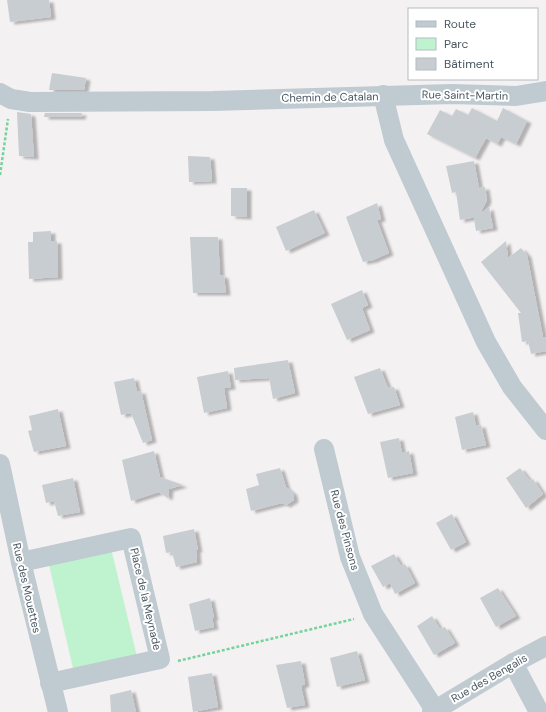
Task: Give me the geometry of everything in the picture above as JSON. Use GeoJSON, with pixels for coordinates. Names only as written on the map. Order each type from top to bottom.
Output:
{"type":"FeatureCollection","features":[{"type":"Feature","properties":{"kind":"street","name":"Rue Saint-Martin"},"geometry":{"type":"LineString","coordinates":[[383,95],[452,94],[516,96],[546,91]]}},
{"type":"Feature","properties":{"kind":"street","name":"Chemin de Catalan"},"geometry":{"type":"LineString","coordinates":[[6,96],[30,102],[213,101],[383,95],[394,140],[486,342],[512,387],[546,430]]}},
{"type":"Feature","properties":{"kind":"street","name":"Rue des Pinsons"},"geometry":{"type":"LineString","coordinates":[[324,450],[350,557],[373,614],[433,711]]}},
{"type":"Feature","properties":{"kind":"street","name":"Rue des Mouettes"},"geometry":{"type":"LineString","coordinates":[[0,464],[21,562],[58,712]]}},
{"type":"Feature","properties":{"kind":"street","name":"Place de la Meynade"},"geometry":{"type":"LineString","coordinates":[[21,562],[131,538],[160,660],[50,683]]}},
{"type":"Feature","properties":{"kind":"street","name":"Rue des Bengalis"},"geometry":{"type":"LineString","coordinates":[[433,711],[513,663],[546,646]]}},
{"type":"Feature","properties":{"kind":"street"},"geometry":{"type":"LineString","coordinates":[[513,663],[539,712]]}},
{"type":"Feature","properties":{"kind":"path"},"geometry":{"type":"LineString","coordinates":[[0,175],[6,96]]}},
{"type":"Feature","properties":{"kind":"path"},"geometry":{"type":"LineString","coordinates":[[160,660],[180,661],[373,614]]}},
{"type":"Feature","properties":{"kind":"green space"},"geometry":{"type":"Polygon","coordinates":[[[110,544],[139,665],[75,677],[47,556],[110,544]]]}},
{"type":"Feature","properties":{"kind":"building"},"geometry":{"type":"Polygon","coordinates":[[[7,0],[49,0],[51,17],[10,22],[7,0]]]}},
{"type":"Feature","properties":{"kind":"building"},"geometry":{"type":"Polygon","coordinates":[[[52,73],[86,78],[84,90],[49,90],[52,73]]]}},
{"type":"Feature","properties":{"kind":"building"},"geometry":{"type":"Polygon","coordinates":[[[472,108],[497,121],[503,108],[527,121],[516,144],[501,137],[497,144],[486,138],[475,158],[427,134],[440,110],[452,116],[456,109],[468,115],[472,108]]]}},
{"type":"Feature","properties":{"kind":"building"},"geometry":{"type":"Polygon","coordinates":[[[17,112],[31,114],[34,157],[19,156],[17,112]]]}},
{"type":"Feature","properties":{"kind":"building"},"geometry":{"type":"Polygon","coordinates":[[[45,113],[82,113],[81,117],[44,117],[45,113]]]}},
{"type":"Feature","properties":{"kind":"building"},"geometry":{"type":"Polygon","coordinates":[[[188,156],[210,157],[212,181],[189,182],[188,156]]]}},
{"type":"Feature","properties":{"kind":"building"},"geometry":{"type":"Polygon","coordinates":[[[474,161],[479,188],[485,187],[487,200],[480,214],[489,207],[493,228],[476,231],[474,219],[476,217],[460,220],[456,192],[452,193],[446,166],[474,161]]]}},
{"type":"Feature","properties":{"kind":"building"},"geometry":{"type":"Polygon","coordinates":[[[231,188],[247,188],[247,217],[231,216],[231,188]]]}},
{"type":"Feature","properties":{"kind":"building"},"geometry":{"type":"Polygon","coordinates":[[[377,203],[381,219],[377,220],[389,253],[373,260],[363,262],[346,217],[377,203]]]}},
{"type":"Feature","properties":{"kind":"building"},"geometry":{"type":"Polygon","coordinates":[[[314,210],[325,233],[286,251],[276,227],[314,210]]]}},
{"type":"Feature","properties":{"kind":"building"},"geometry":{"type":"Polygon","coordinates":[[[51,231],[51,241],[57,241],[58,277],[29,279],[28,242],[33,242],[33,232],[51,231]]]}},
{"type":"Feature","properties":{"kind":"building"},"geometry":{"type":"Polygon","coordinates":[[[190,237],[218,237],[220,275],[224,276],[226,293],[193,293],[190,237]]]}},
{"type":"Feature","properties":{"kind":"building"},"geometry":{"type":"Polygon","coordinates":[[[506,241],[508,258],[521,248],[527,255],[543,337],[546,337],[546,351],[531,354],[528,341],[522,342],[518,313],[521,313],[481,262],[506,241]]]}},
{"type":"Feature","properties":{"kind":"building"},"geometry":{"type":"Polygon","coordinates":[[[362,290],[368,305],[362,308],[370,330],[347,340],[331,304],[362,290]]]}},
{"type":"Feature","properties":{"kind":"building"},"geometry":{"type":"Polygon","coordinates":[[[288,360],[295,393],[273,399],[269,378],[235,380],[234,368],[288,360]]]}},
{"type":"Feature","properties":{"kind":"building"},"geometry":{"type":"Polygon","coordinates":[[[380,368],[388,388],[394,387],[400,405],[368,414],[354,377],[380,368]]]}},
{"type":"Feature","properties":{"kind":"building"},"geometry":{"type":"Polygon","coordinates":[[[228,371],[231,387],[224,388],[227,408],[204,413],[197,377],[228,371]]]}},
{"type":"Feature","properties":{"kind":"building"},"geometry":{"type":"Polygon","coordinates":[[[134,378],[137,392],[141,391],[152,440],[143,443],[131,413],[121,415],[114,382],[134,378]]]}},
{"type":"Feature","properties":{"kind":"building"},"geometry":{"type":"Polygon","coordinates":[[[58,409],[66,446],[34,452],[28,431],[32,430],[29,416],[58,409]]]}},
{"type":"Feature","properties":{"kind":"building"},"geometry":{"type":"Polygon","coordinates":[[[473,412],[476,426],[481,425],[486,445],[462,450],[455,417],[473,412]]]}},
{"type":"Feature","properties":{"kind":"building"},"geometry":{"type":"Polygon","coordinates":[[[399,438],[402,453],[409,451],[413,473],[388,478],[380,442],[399,438]]]}},
{"type":"Feature","properties":{"kind":"building"},"geometry":{"type":"Polygon","coordinates":[[[154,451],[160,477],[183,485],[169,489],[168,498],[159,492],[131,501],[122,460],[154,451]]]}},
{"type":"Feature","properties":{"kind":"building"},"geometry":{"type":"Polygon","coordinates":[[[280,468],[286,487],[293,493],[294,500],[286,505],[282,503],[251,511],[246,489],[259,485],[256,474],[280,468]]]}},
{"type":"Feature","properties":{"kind":"building"},"geometry":{"type":"Polygon","coordinates":[[[520,468],[530,481],[533,479],[543,494],[526,508],[506,478],[520,468]]]}},
{"type":"Feature","properties":{"kind":"building"},"geometry":{"type":"Polygon","coordinates":[[[73,478],[80,512],[58,516],[54,501],[46,503],[42,485],[73,478]]]}},
{"type":"Feature","properties":{"kind":"building"},"geometry":{"type":"Polygon","coordinates":[[[452,514],[466,542],[451,550],[436,523],[452,514]]]}},
{"type":"Feature","properties":{"kind":"building"},"geometry":{"type":"Polygon","coordinates":[[[194,529],[198,550],[196,550],[197,562],[176,567],[172,552],[166,553],[163,536],[194,529]]]}},
{"type":"Feature","properties":{"kind":"building"},"geometry":{"type":"Polygon","coordinates":[[[394,554],[401,566],[405,564],[415,583],[395,594],[390,583],[383,587],[371,566],[394,554]]]}},
{"type":"Feature","properties":{"kind":"building"},"geometry":{"type":"Polygon","coordinates":[[[498,588],[516,616],[496,627],[480,598],[498,588]]]}},
{"type":"Feature","properties":{"kind":"building"},"geometry":{"type":"Polygon","coordinates":[[[210,598],[214,618],[212,618],[214,627],[195,631],[189,604],[210,598]]]}},
{"type":"Feature","properties":{"kind":"building"},"geometry":{"type":"Polygon","coordinates":[[[432,616],[440,629],[445,627],[455,643],[434,655],[417,626],[432,616]]]}},
{"type":"Feature","properties":{"kind":"building"},"geometry":{"type":"Polygon","coordinates":[[[357,651],[365,680],[337,687],[330,658],[357,651]]]}},
{"type":"Feature","properties":{"kind":"building"},"geometry":{"type":"Polygon","coordinates":[[[301,661],[305,684],[301,686],[305,705],[287,708],[276,665],[301,661]]]}},
{"type":"Feature","properties":{"kind":"building"},"geometry":{"type":"Polygon","coordinates":[[[212,673],[218,707],[193,712],[188,677],[212,673]]]}},
{"type":"Feature","properties":{"kind":"building"},"geometry":{"type":"Polygon","coordinates":[[[131,690],[136,712],[111,712],[110,695],[131,690]]]}}]}
